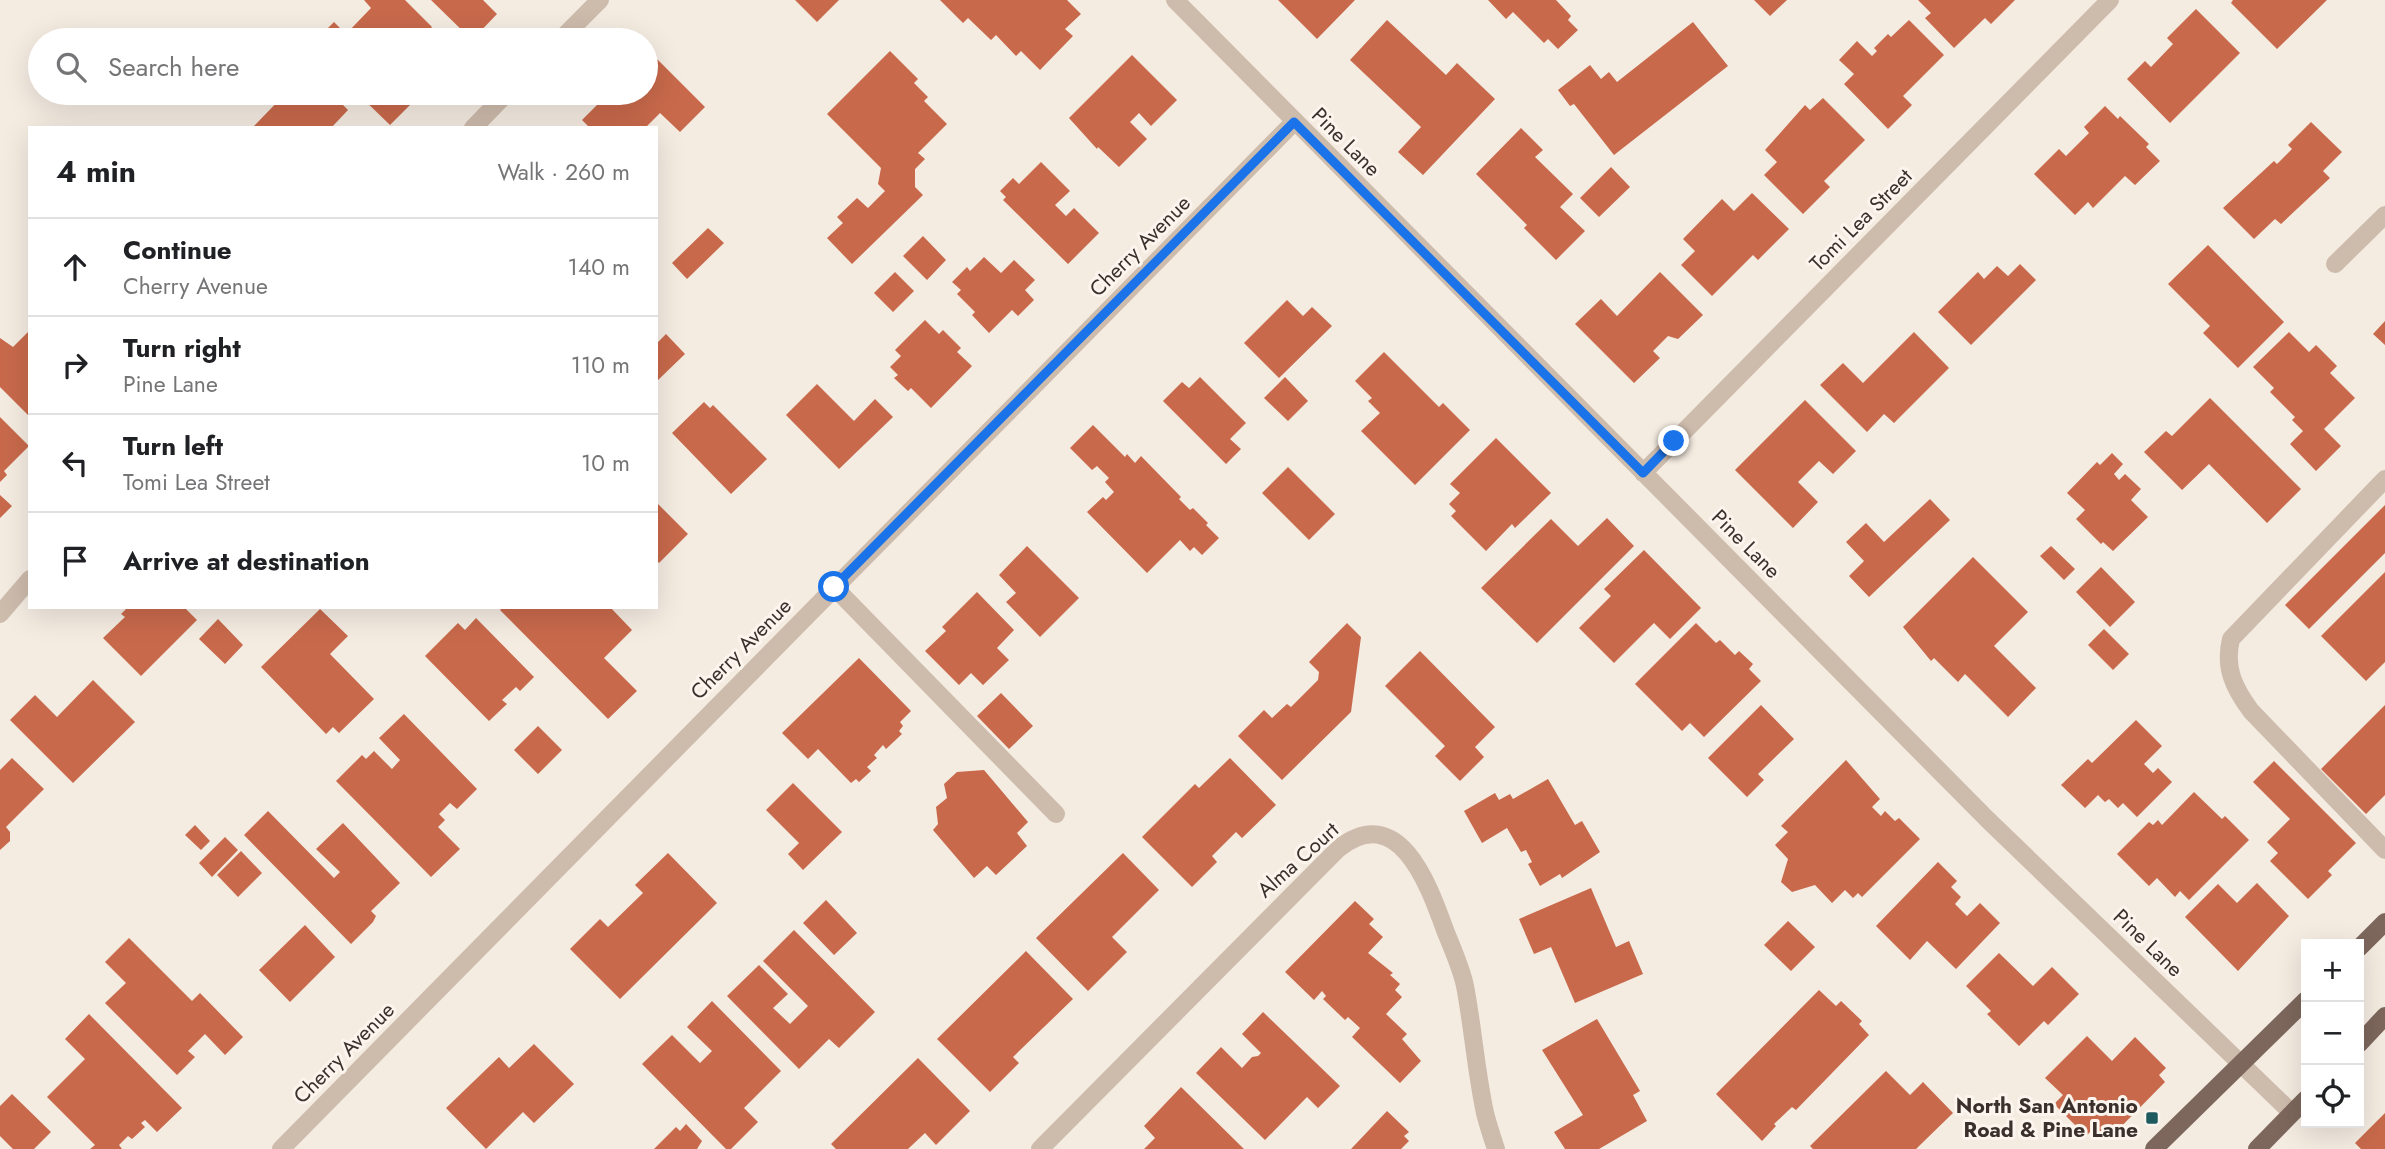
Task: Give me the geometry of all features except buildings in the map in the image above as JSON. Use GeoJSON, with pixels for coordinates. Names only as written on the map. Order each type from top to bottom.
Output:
{"type":"FeatureCollection","features":[{"type":"Feature","properties":{"kind":"main road"},"geometry":{"type":"LineString","coordinates":[[2364,943],[2385,922]]}},
{"type":"Feature","properties":{"kind":"main road"},"geometry":{"type":"LineString","coordinates":[[2154,1149],[2304,1002]]}},
{"type":"Feature","properties":{"kind":"main road"},"geometry":{"type":"LineString","coordinates":[[2364,1039],[2385,1016]]}},
{"type":"Feature","properties":{"kind":"main road"},"geometry":{"type":"LineString","coordinates":[[2257,1149],[2301,1104]]}},
{"type":"Feature","properties":{"kind":"street"},"geometry":{"type":"LineString","coordinates":[[572,28],[600,0]]}},
{"type":"Feature","properties":{"kind":"street","name":"Pine Lane"},"geometry":{"type":"LineString","coordinates":[[1175,0],[1988,820],[2292,1113]]}},
{"type":"Feature","properties":{"kind":"street","name":"Tomi Lea Street"},"geometry":{"type":"LineString","coordinates":[[1643,473],[2110,0]]}},
{"type":"Feature","properties":{"kind":"street"},"geometry":{"type":"LineString","coordinates":[[475,126],[496,105]]}},
{"type":"Feature","properties":{"kind":"street","name":"Cherry Avenue"},"geometry":{"type":"LineString","coordinates":[[281,1149],[1294,122]]}},
{"type":"Feature","properties":{"kind":"street"},"geometry":{"type":"LineString","coordinates":[[2335,264],[2385,215]]}},
{"type":"Feature","properties":{"kind":"street"},"geometry":{"type":"LineString","coordinates":[[2385,479],[2231,639],[2227,654],[2229,672],[2238,693],[2251,711],[2385,850]]}},
{"type":"Feature","properties":{"kind":"street"},"geometry":{"type":"LineString","coordinates":[[0,614],[28,581]]}},
{"type":"Feature","properties":{"kind":"street"},"geometry":{"type":"LineString","coordinates":[[834,587],[1056,814]]}},
{"type":"Feature","properties":{"kind":"street","name":"Alma Court"},"geometry":{"type":"LineString","coordinates":[[1040,1149],[1338,849],[1353,837],[1370,834],[1386,838],[1404,850],[1417,863],[1429,885],[1464,983],[1485,1113],[1496,1149]]}},
{"type":"Feature","properties":{"kind":"place","name":"North San Antonio Road & Pine Lane"},"geometry":{"type":"Point","coordinates":[2152,1118]}},
{"type":"Feature","properties":{"kind":"route"},"geometry":{"type":"LineString","coordinates":[[834,587],[1294,122],[1643,473],[1674,441]]}}]}
